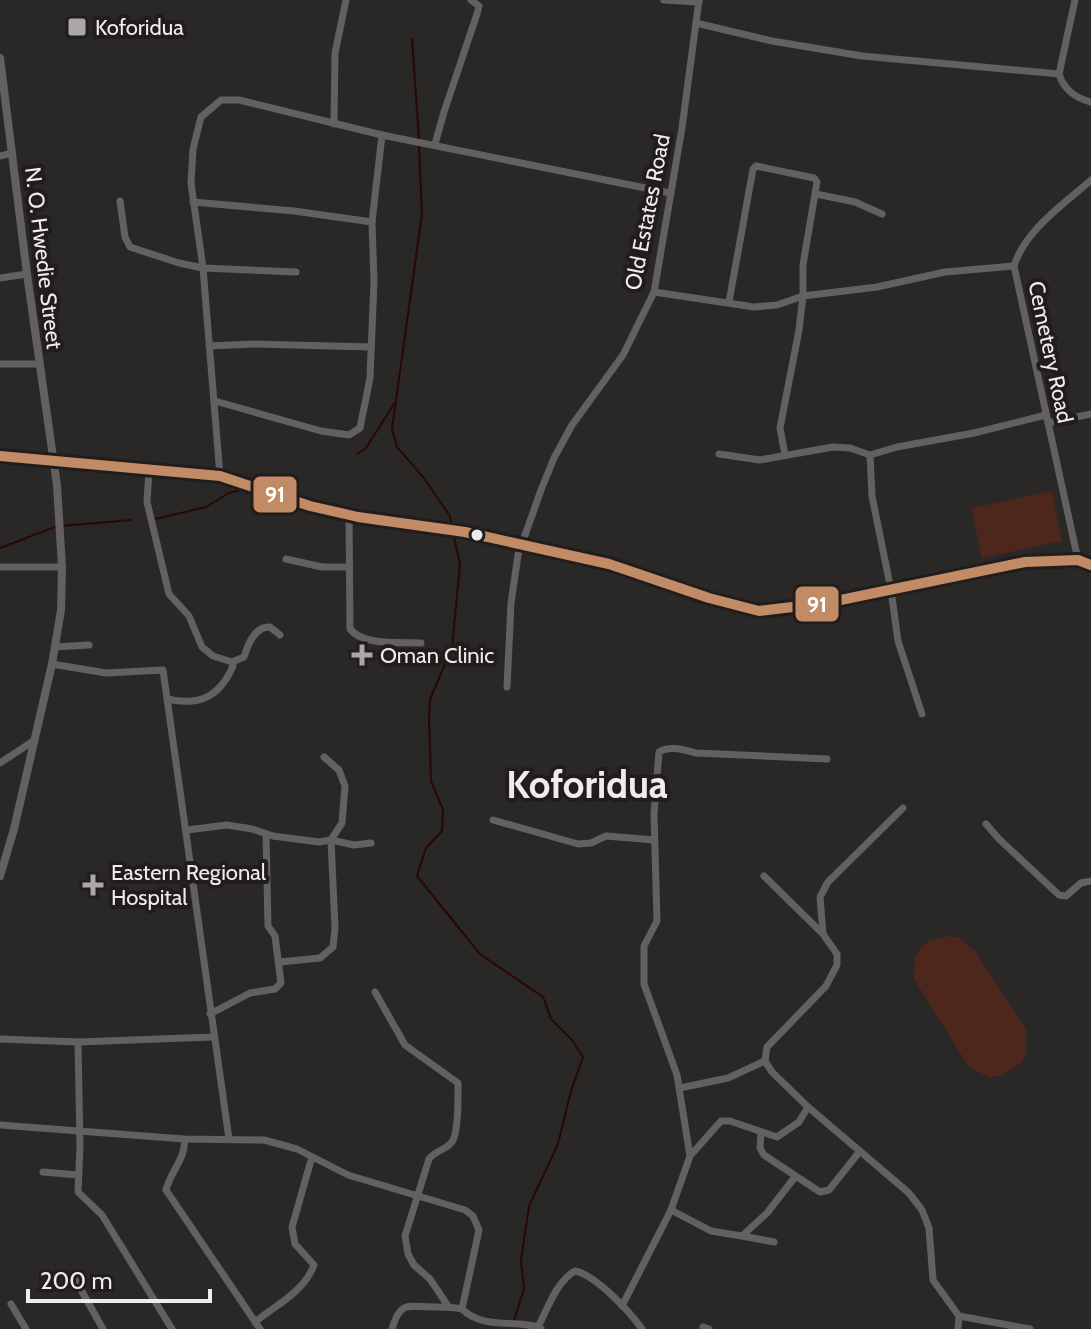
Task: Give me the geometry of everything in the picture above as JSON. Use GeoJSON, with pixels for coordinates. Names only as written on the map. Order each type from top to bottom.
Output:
{"type":"FeatureCollection","features":[{"type":"Feature","properties":{"kind":"main road"},"geometry":{"type":"LineString","coordinates":[[0,459],[42,458],[53,462],[220,476],[310,506],[465,532],[609,564],[709,598],[759,611],[826,603],[1025,562],[1078,560],[1091,565]]}},
{"type":"Feature","properties":{"kind":"street"},"geometry":{"type":"LineString","coordinates":[[334,124],[335,53],[346,0]]}},
{"type":"Feature","properties":{"kind":"street"},"geometry":{"type":"LineString","coordinates":[[435,144],[479,6],[471,0]]}},
{"type":"Feature","properties":{"kind":"street"},"geometry":{"type":"LineString","coordinates":[[664,0],[699,1]]}},
{"type":"Feature","properties":{"kind":"street"},"geometry":{"type":"LineString","coordinates":[[1075,0],[1059,74],[1069,92],[1091,102]]}},
{"type":"Feature","properties":{"kind":"street","name":"Old Estates Road"},"geometry":{"type":"LineString","coordinates":[[507,687],[511,603],[518,555],[554,458],[572,425],[623,355],[654,292],[699,1]]}},
{"type":"Feature","properties":{"kind":"street"},"geometry":{"type":"LineString","coordinates":[[696,23],[772,41],[862,56],[1059,74]]}},
{"type":"Feature","properties":{"kind":"street","name":"N. O. Hwedie Street"},"geometry":{"type":"LineString","coordinates":[[0,58],[53,462],[62,567],[61,610],[52,664],[0,876]]}},
{"type":"Feature","properties":{"kind":"street"},"geometry":{"type":"LineString","coordinates":[[220,476],[203,268],[193,202],[193,149],[201,117],[221,100],[239,100],[382,135],[670,193]]}},
{"type":"Feature","properties":{"kind":"street"},"geometry":{"type":"LineString","coordinates":[[215,401],[321,431],[349,435],[360,428],[370,378],[372,222],[382,135]]}},
{"type":"Feature","properties":{"kind":"street"},"geometry":{"type":"LineString","coordinates":[[0,156],[12,153]]}},
{"type":"Feature","properties":{"kind":"street"},"geometry":{"type":"LineString","coordinates":[[729,302],[753,169],[756,166],[808,175],[817,182],[803,265],[803,296],[780,428],[785,455]]}},
{"type":"Feature","properties":{"kind":"street","name":"Cemetery Road"},"geometry":{"type":"LineString","coordinates":[[1078,560],[1014,266],[1019,251],[1032,234],[1091,180]]}},
{"type":"Feature","properties":{"kind":"street"},"geometry":{"type":"LineString","coordinates":[[816,194],[855,202],[882,214]]}},
{"type":"Feature","properties":{"kind":"street"},"geometry":{"type":"LineString","coordinates":[[120,201],[125,237],[130,247],[203,268],[296,272]]}},
{"type":"Feature","properties":{"kind":"street"},"geometry":{"type":"LineString","coordinates":[[193,202],[372,222]]}},
{"type":"Feature","properties":{"kind":"street"},"geometry":{"type":"LineString","coordinates":[[654,292],[754,307],[777,305],[803,296],[877,287],[945,272],[1014,266]]}},
{"type":"Feature","properties":{"kind":"street"},"geometry":{"type":"LineString","coordinates":[[0,278],[27,274]]}},
{"type":"Feature","properties":{"kind":"street"},"geometry":{"type":"LineString","coordinates":[[209,346],[371,347]]}},
{"type":"Feature","properties":{"kind":"street"},"geometry":{"type":"LineString","coordinates":[[0,364],[39,364]]}},
{"type":"Feature","properties":{"kind":"street"},"geometry":{"type":"LineString","coordinates":[[719,454],[760,460],[833,447],[850,448],[870,455],[897,447],[1047,419],[1091,414]]}},
{"type":"Feature","properties":{"kind":"street"},"geometry":{"type":"LineString","coordinates":[[870,455],[872,496],[898,641],[922,714]]}},
{"type":"Feature","properties":{"kind":"street"},"geometry":{"type":"LineString","coordinates":[[149,470],[147,502],[169,594],[189,616],[202,647],[213,656],[232,662],[244,657],[249,640],[262,628],[270,627],[280,635]]}},
{"type":"Feature","properties":{"kind":"street"},"geometry":{"type":"LineString","coordinates":[[349,514],[350,629],[353,634],[363,638],[421,643]]}},
{"type":"Feature","properties":{"kind":"street"},"geometry":{"type":"LineString","coordinates":[[286,559],[322,567],[348,567]]}},
{"type":"Feature","properties":{"kind":"street"},"geometry":{"type":"LineString","coordinates":[[0,567],[62,567]]}},
{"type":"Feature","properties":{"kind":"street"},"geometry":{"type":"LineString","coordinates":[[55,647],[89,645]]}},
{"type":"Feature","properties":{"kind":"street"},"geometry":{"type":"LineString","coordinates":[[167,699],[203,700],[226,680],[232,662]]}},
{"type":"Feature","properties":{"kind":"street"},"geometry":{"type":"LineString","coordinates":[[52,664],[106,673],[163,670],[229,1139]]}},
{"type":"Feature","properties":{"kind":"street"},"geometry":{"type":"LineString","coordinates":[[0,763],[35,740]]}},
{"type":"Feature","properties":{"kind":"street"},"geometry":{"type":"LineString","coordinates":[[690,1156],[680,1088],[644,984],[644,946],[657,921],[654,840],[657,759],[664,749],[681,749],[696,753],[827,759]]}},
{"type":"Feature","properties":{"kind":"street"},"geometry":{"type":"LineString","coordinates":[[280,962],[320,958],[333,947],[331,840],[342,823],[345,786],[339,770],[324,757]]}},
{"type":"Feature","properties":{"kind":"street"},"geometry":{"type":"LineString","coordinates":[[823,934],[820,897],[828,882],[903,808]]}},
{"type":"Feature","properties":{"kind":"street"},"geometry":{"type":"LineString","coordinates":[[493,820],[578,844],[591,843],[606,836],[654,840]]}},
{"type":"Feature","properties":{"kind":"street"},"geometry":{"type":"LineString","coordinates":[[986,824],[1059,895],[1066,896],[1081,883],[1091,881]]}},
{"type":"Feature","properties":{"kind":"street"},"geometry":{"type":"LineString","coordinates":[[187,830],[217,825],[319,842],[371,843]]}},
{"type":"Feature","properties":{"kind":"street"},"geometry":{"type":"LineString","coordinates":[[210,1014],[250,993],[279,987],[280,962],[275,936],[268,926],[266,834]]}},
{"type":"Feature","properties":{"kind":"street"},"geometry":{"type":"LineString","coordinates":[[764,876],[823,934],[837,954],[834,973],[826,986],[767,1047],[765,1061],[808,1107],[903,1187],[922,1210],[929,1228],[933,1280],[959,1316],[958,1329]]}},
{"type":"Feature","properties":{"kind":"street"},"geometry":{"type":"LineString","coordinates":[[375,992],[405,1045],[458,1083],[455,1135],[450,1144],[429,1159],[405,1236],[408,1254],[448,1306]]}},
{"type":"Feature","properties":{"kind":"street"},"geometry":{"type":"LineString","coordinates":[[0,1039],[78,1042],[213,1037]]}},
{"type":"Feature","properties":{"kind":"street"},"geometry":{"type":"LineString","coordinates":[[78,1042],[78,1192],[102,1215],[172,1329]]}},
{"type":"Feature","properties":{"kind":"street"},"geometry":{"type":"LineString","coordinates":[[680,1088],[728,1078],[765,1061]]}},
{"type":"Feature","properties":{"kind":"street"},"geometry":{"type":"LineString","coordinates":[[622,1306],[671,1210],[690,1156],[721,1121],[730,1121],[777,1137],[799,1122],[808,1107]]}},
{"type":"Feature","properties":{"kind":"street"},"geometry":{"type":"LineString","coordinates":[[0,1125],[184,1139],[264,1140],[297,1149],[348,1175],[465,1210],[477,1222],[479,1230],[462,1309]]}},
{"type":"Feature","properties":{"kind":"street"},"geometry":{"type":"LineString","coordinates":[[761,1133],[761,1152],[820,1192],[829,1190],[860,1151]]}},
{"type":"Feature","properties":{"kind":"street"},"geometry":{"type":"LineString","coordinates":[[184,1139],[185,1148],[166,1190],[257,1325],[296,1292],[314,1265],[295,1244],[292,1227],[312,1157]]}},
{"type":"Feature","properties":{"kind":"street"},"geometry":{"type":"LineString","coordinates":[[43,1172],[78,1175]]}},
{"type":"Feature","properties":{"kind":"street"},"geometry":{"type":"LineString","coordinates":[[742,1236],[767,1213],[795,1177]]}},
{"type":"Feature","properties":{"kind":"street"},"geometry":{"type":"LineString","coordinates":[[671,1210],[711,1231],[774,1242]]}},
{"type":"Feature","properties":{"kind":"street"},"geometry":{"type":"LineString","coordinates":[[392,1329],[401,1309],[410,1305],[448,1306],[462,1309],[477,1321],[503,1327],[521,1323],[539,1328],[558,1288],[575,1271],[588,1276],[622,1306],[642,1329]]}},
{"type":"Feature","properties":{"kind":"street"},"geometry":{"type":"LineString","coordinates":[[76,1281],[103,1329]]}},
{"type":"Feature","properties":{"kind":"street"},"geometry":{"type":"LineString","coordinates":[[11,1304],[26,1329]]}},
{"type":"Feature","properties":{"kind":"street"},"geometry":{"type":"LineString","coordinates":[[959,1316],[1030,1329]]}},
{"type":"Feature","properties":{"kind":"shaded area"},"geometry":{"type":"Polygon","coordinates":[[[1052,491],[1062,541],[982,558],[971,508],[1052,491]]]}},
{"type":"Feature","properties":{"kind":"shaded area"},"geometry":{"type":"Polygon","coordinates":[[[949,936],[960,938],[976,952],[1026,1030],[1026,1053],[1021,1063],[1001,1076],[989,1077],[969,1067],[914,979],[915,958],[920,948],[929,941],[949,936]]]}},
{"type":"Feature","properties":{"kind":"waterway"},"geometry":{"type":"LineString","coordinates":[[412,39],[419,140]]}},
{"type":"Feature","properties":{"kind":"waterway"},"geometry":{"type":"LineString","coordinates":[[419,146],[422,214],[392,429],[397,447],[450,516],[452,527]]}},
{"type":"Feature","properties":{"kind":"waterway"},"geometry":{"type":"LineString","coordinates":[[357,454],[366,448],[394,404]]}},
{"type":"Feature","properties":{"kind":"waterway"},"geometry":{"type":"LineString","coordinates":[[155,519],[206,507],[229,493],[244,489]]}},
{"type":"Feature","properties":{"kind":"waterway"},"geometry":{"type":"LineString","coordinates":[[61,526],[131,520]]}},
{"type":"Feature","properties":{"kind":"waterway"},"geometry":{"type":"LineString","coordinates":[[0,548],[55,527]]}},
{"type":"Feature","properties":{"kind":"waterway"},"geometry":{"type":"LineString","coordinates":[[453,533],[460,564],[452,648],[430,699],[429,720],[431,781],[443,810],[442,831],[426,848],[417,876],[480,954],[543,997],[551,1019],[572,1040],[583,1057],[558,1144],[529,1206],[521,1260],[524,1289],[514,1320]]}},
{"type":"Feature","properties":{"kind":"transit line","name":"91"},"geometry":{"type":"LineString","coordinates":[[0,456],[220,476],[310,506],[358,517],[465,532],[609,564],[709,598],[759,611],[826,603],[1025,562],[1078,560],[1091,565]]}},
{"type":"Feature","properties":{"kind":"place","name":"Koforidua"},"geometry":{"type":"Point","coordinates":[77,27]}},
{"type":"Feature","properties":{"kind":"place","name":"Oman Clinic"},"geometry":{"type":"Point","coordinates":[362,655]}},
{"type":"Feature","properties":{"kind":"place","name":"Eastern Regional Hospital"},"geometry":{"type":"Point","coordinates":[93,885]}},
{"type":"Feature","properties":{"kind":"district","name":"Koforidua"},"geometry":{"type":"Point","coordinates":[587,785]}}]}
